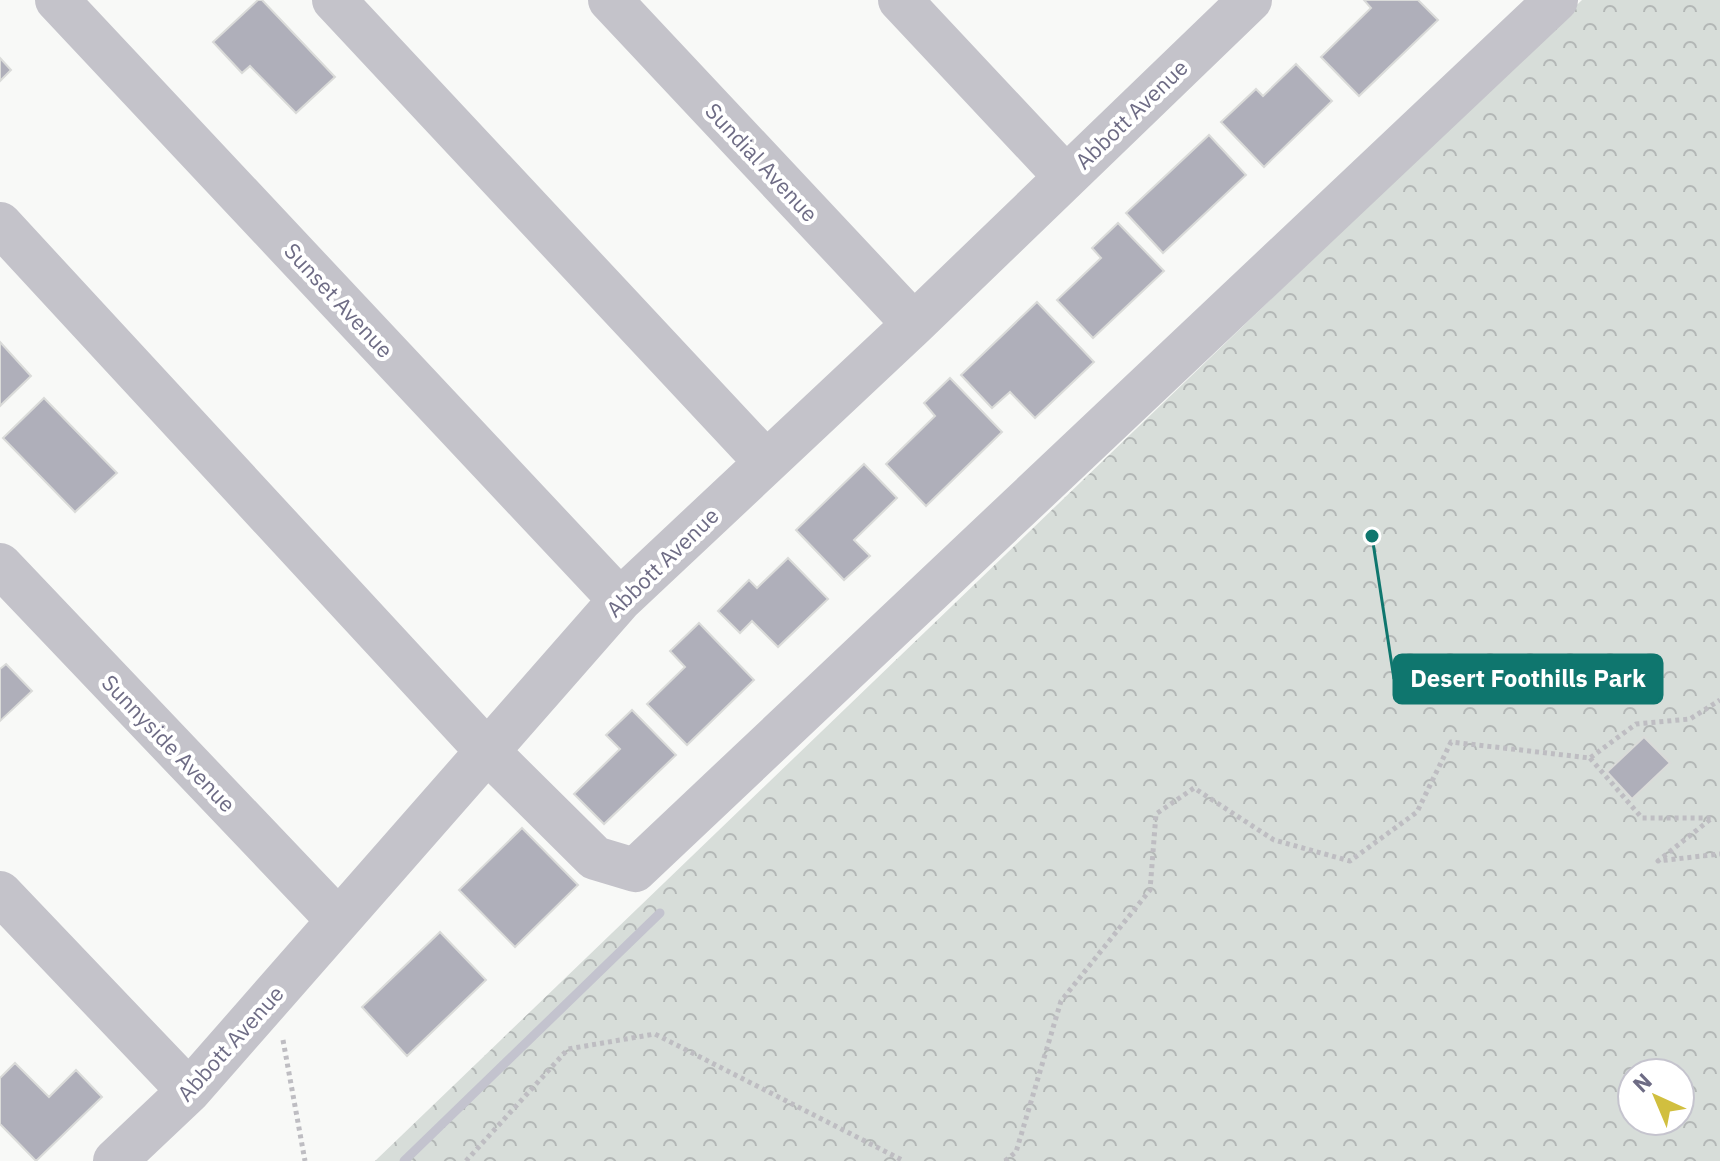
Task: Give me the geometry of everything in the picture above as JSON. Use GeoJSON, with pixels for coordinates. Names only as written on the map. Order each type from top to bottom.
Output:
{"type":"FeatureCollection","features":[{"type":"Feature","properties":{"kind":"street","name":"Sunset Avenue"},"geometry":{"type":"LineString","coordinates":[[57,0],[620,600]]}},
{"type":"Feature","properties":{"kind":"street"},"geometry":{"type":"LineString","coordinates":[[334,0],[766,462]]}},
{"type":"Feature","properties":{"kind":"street","name":"Sundial Avenue"},"geometry":{"type":"LineString","coordinates":[[610,0],[914,324]]}},
{"type":"Feature","properties":{"kind":"street"},"geometry":{"type":"LineString","coordinates":[[900,0],[1066,177]]}},
{"type":"Feature","properties":{"kind":"street"},"geometry":{"type":"LineString","coordinates":[[0,224],[487,751],[595,858],[635,870],[1556,0]]}},
{"type":"Feature","properties":{"kind":"street","name":"Abbott Avenue"},"geometry":{"type":"LineString","coordinates":[[115,1161],[189,1091],[620,600],[1066,177],[1231,6]]}},
{"type":"Feature","properties":{"kind":"street","name":"Sunnyside Avenue"},"geometry":{"type":"LineString","coordinates":[[0,565],[338,920]]}},
{"type":"Feature","properties":{"kind":"street"},"geometry":{"type":"LineString","coordinates":[[0,893],[189,1091]]}},
{"type":"Feature","properties":{"kind":"path"},"geometry":{"type":"LineString","coordinates":[[1590,758],[1636,724],[1690,719],[1720,700]]}},
{"type":"Feature","properties":{"kind":"path"},"geometry":{"type":"LineString","coordinates":[[1005,1161],[1016,1152],[1061,1001],[1150,890],[1156,814],[1194,788],[1274,840],[1350,861],[1417,812],[1451,742],[1590,758],[1642,818],[1712,818],[1658,861],[1720,854]]}},
{"type":"Feature","properties":{"kind":"path"},"geometry":{"type":"LineString","coordinates":[[254,1016],[283,1038],[305,1161]]}},
{"type":"Feature","properties":{"kind":"path"},"geometry":{"type":"LineString","coordinates":[[466,1161],[568,1049],[655,1034],[904,1161]]}},
{"type":"Feature","properties":{"kind":"green space"},"geometry":{"type":"Polygon","coordinates":[[[1582,0],[1720,0],[1720,1161],[375,1161],[1582,0]]]}},
{"type":"Feature","properties":{"kind":"building"},"geometry":{"type":"Polygon","coordinates":[[[258,0],[262,0],[335,77],[296,113],[250,66],[242,73],[213,42],[258,0]]]}},
{"type":"Feature","properties":{"kind":"building"},"geometry":{"type":"Polygon","coordinates":[[[1364,0],[1418,0],[1438,20],[1359,96],[1321,57],[1371,8],[1364,0]]]}},
{"type":"Feature","properties":{"kind":"building"},"geometry":{"type":"Polygon","coordinates":[[[0,58],[11,70],[0,81],[0,58]]]}},
{"type":"Feature","properties":{"kind":"building"},"geometry":{"type":"Polygon","coordinates":[[[1296,64],[1332,101],[1264,167],[1221,122],[1256,89],[1263,96],[1296,64]]]}},
{"type":"Feature","properties":{"kind":"building"},"geometry":{"type":"Polygon","coordinates":[[[1209,135],[1246,175],[1163,253],[1126,213],[1209,135]]]}},
{"type":"Feature","properties":{"kind":"building"},"geometry":{"type":"Polygon","coordinates":[[[1118,223],[1164,271],[1093,338],[1057,300],[1101,258],[1092,248],[1118,223]]]}},
{"type":"Feature","properties":{"kind":"building"},"geometry":{"type":"Polygon","coordinates":[[[1037,302],[1094,362],[1035,418],[1010,392],[992,408],[961,375],[1037,302]]]}},
{"type":"Feature","properties":{"kind":"building"},"geometry":{"type":"Polygon","coordinates":[[[0,342],[31,376],[0,406],[0,342]]]}},
{"type":"Feature","properties":{"kind":"building"},"geometry":{"type":"Polygon","coordinates":[[[950,378],[1002,432],[926,506],[886,464],[935,416],[924,403],[950,378]]]}},
{"type":"Feature","properties":{"kind":"building"},"geometry":{"type":"Polygon","coordinates":[[[44,398],[117,473],[75,512],[3,438],[44,398]]]}},
{"type":"Feature","properties":{"kind":"building"},"geometry":{"type":"Polygon","coordinates":[[[864,464],[897,498],[854,540],[870,556],[844,580],[796,530],[864,464]]]}},
{"type":"Feature","properties":{"kind":"building"},"geometry":{"type":"Polygon","coordinates":[[[788,558],[828,599],[778,647],[752,621],[740,633],[718,611],[749,580],[757,588],[788,558]]]}},
{"type":"Feature","properties":{"kind":"building"},"geometry":{"type":"Polygon","coordinates":[[[699,623],[754,680],[687,745],[647,704],[685,667],[670,651],[699,623]]]}},
{"type":"Feature","properties":{"kind":"building"},"geometry":{"type":"Polygon","coordinates":[[[6,664],[32,691],[0,721],[0,669],[6,664]]]}},
{"type":"Feature","properties":{"kind":"building"},"geometry":{"type":"Polygon","coordinates":[[[632,710],[676,755],[604,824],[574,794],[620,749],[606,735],[632,710]]]}},
{"type":"Feature","properties":{"kind":"building"},"geometry":{"type":"Polygon","coordinates":[[[1644,737],[1670,763],[1632,799],[1607,772],[1644,737]]]}},
{"type":"Feature","properties":{"kind":"building"},"geometry":{"type":"Polygon","coordinates":[[[522,828],[578,885],[515,947],[459,890],[522,828]]]}},
{"type":"Feature","properties":{"kind":"building"},"geometry":{"type":"Polygon","coordinates":[[[440,932],[486,980],[407,1056],[362,1007],[440,932]]]}},
{"type":"Feature","properties":{"kind":"building"},"geometry":{"type":"Polygon","coordinates":[[[15,1063],[49,1097],[76,1070],[102,1097],[36,1161],[0,1124],[0,1078],[15,1063]]]}},
{"type":"Feature","properties":{"kind":"waterway"},"geometry":{"type":"LineString","coordinates":[[404,1161],[660,913]]}},
{"type":"Feature","properties":{"kind":"place","name":"Desert Foothills Park"},"geometry":{"type":"Point","coordinates":[1372,536]}}]}
